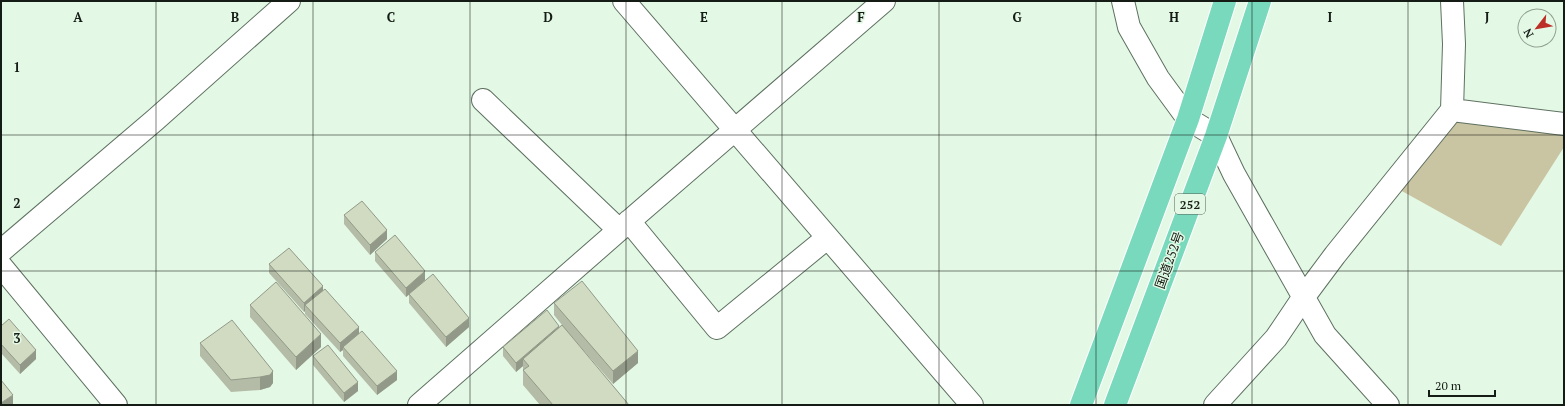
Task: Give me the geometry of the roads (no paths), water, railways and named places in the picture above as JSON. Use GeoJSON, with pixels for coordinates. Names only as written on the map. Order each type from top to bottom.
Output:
{"type":"FeatureCollection","features":[{"type":"Feature","properties":{"kind":"highway","name":"252"},"geometry":{"type":"LineString","coordinates":[[1081,405],[1188,118],[1225,1]]}},
{"type":"Feature","properties":{"kind":"highway","name":"国道252号"},"geometry":{"type":"LineString","coordinates":[[1115,405],[1216,136],[1260,1]]}},
{"type":"Feature","properties":{"kind":"street"},"geometry":{"type":"LineString","coordinates":[[1,251],[155,120],[289,1]]}},
{"type":"Feature","properties":{"kind":"street"},"geometry":{"type":"LineString","coordinates":[[624,1],[972,405]]}},
{"type":"Feature","properties":{"kind":"street"},"geometry":{"type":"LineString","coordinates":[[419,405],[884,1]]}},
{"type":"Feature","properties":{"kind":"street"},"geometry":{"type":"LineString","coordinates":[[1123,1],[1129,27],[1158,78],[1188,118],[1216,136],[1234,174],[1325,335],[1388,405]]}},
{"type":"Feature","properties":{"kind":"street"},"geometry":{"type":"LineString","coordinates":[[1215,405],[1276,338],[1335,255],[1452,110],[1454,44],[1452,1]]}},
{"type":"Feature","properties":{"kind":"street"},"geometry":{"type":"LineString","coordinates":[[483,100],[624,226],[717,328],[827,238]]}},
{"type":"Feature","properties":{"kind":"street"},"geometry":{"type":"LineString","coordinates":[[1452,110],[1564,124]]}},
{"type":"Feature","properties":{"kind":"street"},"geometry":{"type":"LineString","coordinates":[[1,266],[116,405]]}}]}
